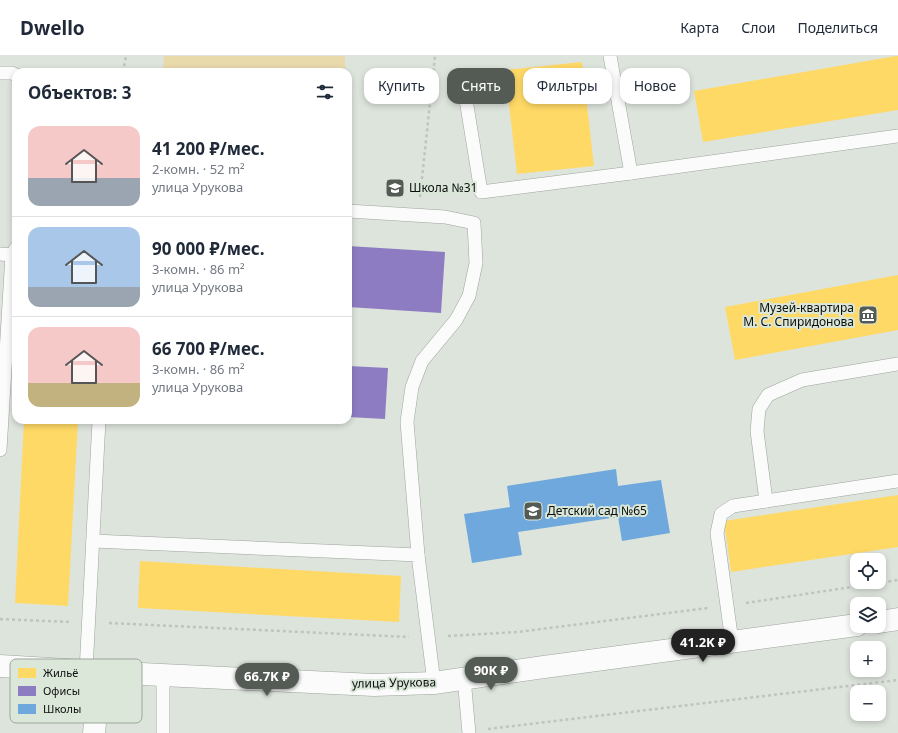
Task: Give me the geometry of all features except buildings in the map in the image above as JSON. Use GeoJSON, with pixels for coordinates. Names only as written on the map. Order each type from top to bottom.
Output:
{"type":"FeatureCollection","features":[{"type":"Feature","properties":{"kind":"street"},"geometry":{"type":"LineString","coordinates":[[886,621],[898,619]]}},
{"type":"Feature","properties":{"kind":"street","name":"улица Урукова"},"geometry":{"type":"LineString","coordinates":[[142,674],[374,685],[434,683],[850,626]]}},
{"type":"Feature","properties":{"kind":"street","name":"улица Урукова"},"geometry":{"type":"LineString","coordinates":[[0,666],[10,667]]}},
{"type":"Feature","properties":{"kind":"street"},"geometry":{"type":"LineString","coordinates":[[94,723],[94,733]]}},
{"type":"Feature","properties":{"kind":"lane"},"geometry":{"type":"LineString","coordinates":[[610,56],[631,173]]}},
{"type":"Feature","properties":{"kind":"lane"},"geometry":{"type":"LineString","coordinates":[[0,73],[12,73]]}},
{"type":"Feature","properties":{"kind":"lane"},"geometry":{"type":"LineString","coordinates":[[467,104],[481,192],[898,136]]}},
{"type":"Feature","properties":{"kind":"lane"},"geometry":{"type":"LineString","coordinates":[[352,211],[445,217],[474,222],[476,263],[469,296],[456,320],[422,362],[412,387],[407,422],[418,555],[434,683]]}},
{"type":"Feature","properties":{"kind":"lane"},"geometry":{"type":"LineString","coordinates":[[0,450],[7,382],[9,253]]}},
{"type":"Feature","properties":{"kind":"lane"},"geometry":{"type":"LineString","coordinates":[[766,501],[757,431],[759,409],[768,395],[802,380],[898,364]]}},
{"type":"Feature","properties":{"kind":"lane"},"geometry":{"type":"LineString","coordinates":[[92,659],[88,622],[99,424]]}},
{"type":"Feature","properties":{"kind":"lane"},"geometry":{"type":"LineString","coordinates":[[732,642],[717,533],[721,514],[733,506],[898,481]]}},
{"type":"Feature","properties":{"kind":"lane"},"geometry":{"type":"LineString","coordinates":[[93,541],[418,555]]}},
{"type":"Feature","properties":{"kind":"lane"},"geometry":{"type":"LineString","coordinates":[[163,675],[163,733]]}},
{"type":"Feature","properties":{"kind":"lane"},"geometry":{"type":"LineString","coordinates":[[464,678],[469,732]]}},
{"type":"Feature","properties":{"kind":"path"},"geometry":{"type":"LineString","coordinates":[[124,68],[126,56]]}},
{"type":"Feature","properties":{"kind":"path"},"geometry":{"type":"LineString","coordinates":[[418,216],[435,56]]}},
{"type":"Feature","properties":{"kind":"path"},"geometry":{"type":"LineString","coordinates":[[0,619],[428,637],[517,632],[728,606],[898,580]]}},
{"type":"Feature","properties":{"kind":"path"},"geometry":{"type":"LineString","coordinates":[[469,732],[898,680]]}},
{"type":"Feature","properties":{"kind":"shaded area"},"geometry":{"type":"Polygon","coordinates":[[[164,56],[345,56],[345,68],[163,68],[164,56]]]}},
{"type":"Feature","properties":{"kind":"place","name":"Школа №31"},"geometry":{"type":"Point","coordinates":[395,188]}},
{"type":"Feature","properties":{"kind":"place","name":"Музей-квартира М. С. Спиридонова"},"geometry":{"type":"Point","coordinates":[868,315]}},
{"type":"Feature","properties":{"kind":"place","name":"Детский сад №65"},"geometry":{"type":"Point","coordinates":[533,511]}}]}
